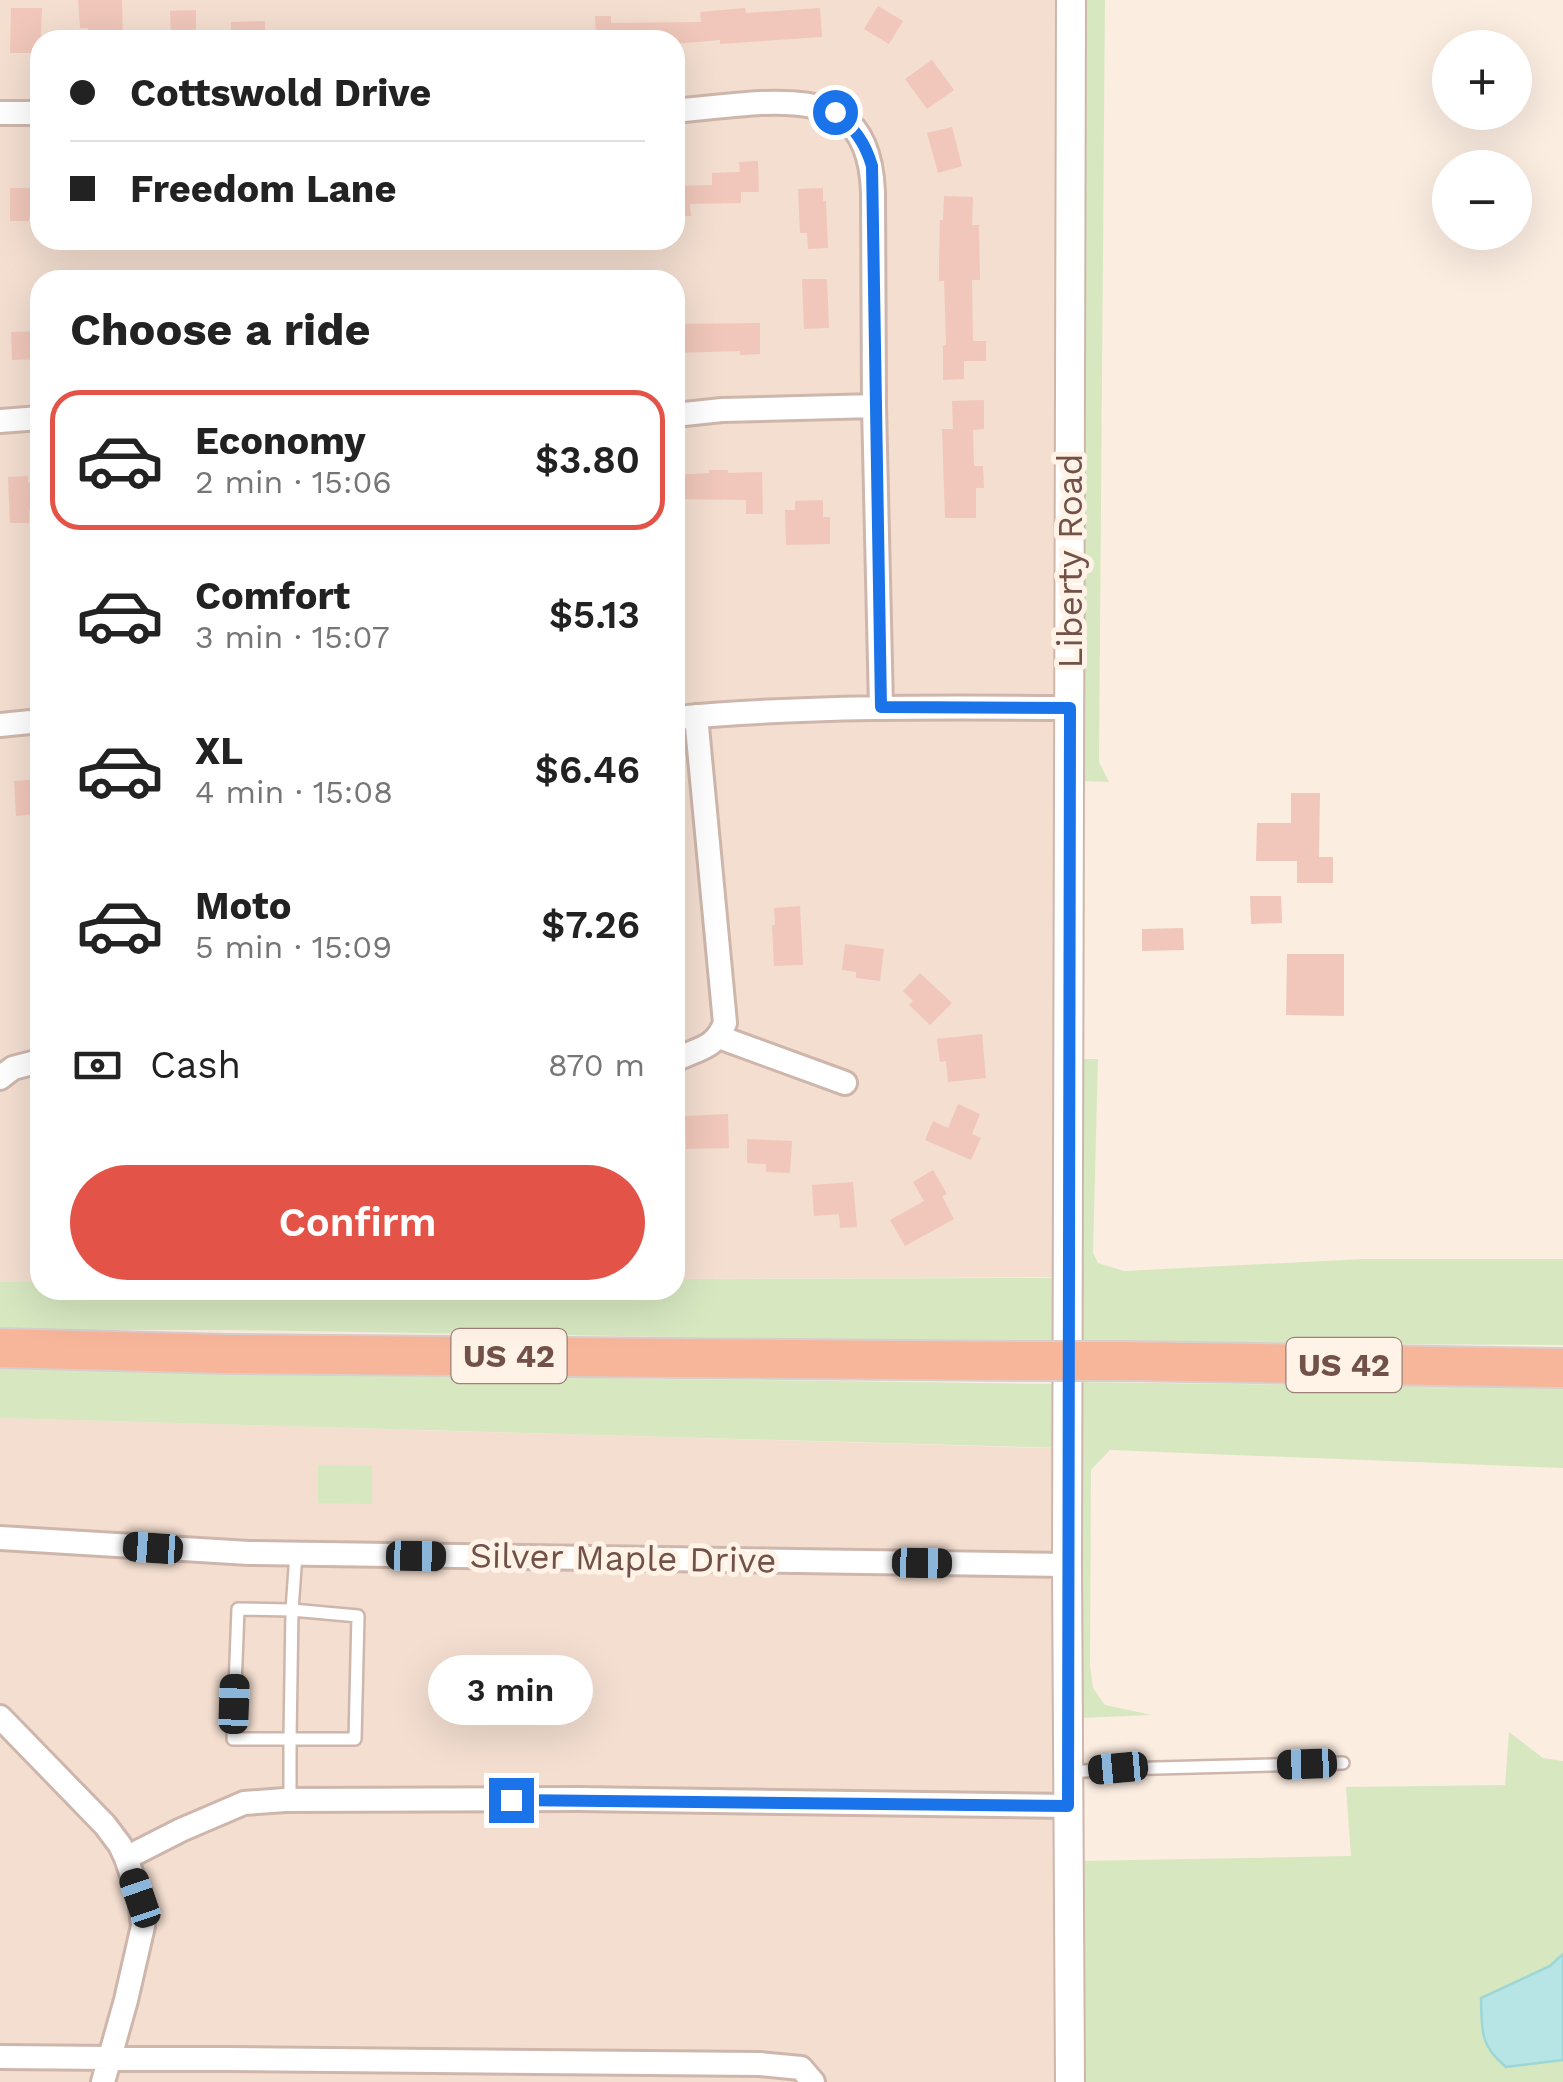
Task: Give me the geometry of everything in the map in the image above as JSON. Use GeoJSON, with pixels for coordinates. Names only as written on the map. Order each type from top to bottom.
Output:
{"type":"FeatureCollection","features":[{"type":"Feature","properties":{"kind":"highway","name":"US 42"},"geometry":{"type":"LineString","coordinates":[[0,1348],[226,1354],[1563,1368]]}},
{"type":"Feature","properties":{"kind":"street","name":"Liberty Road"},"geometry":{"type":"LineString","coordinates":[[1070,0],[1070,2082]]}},
{"type":"Feature","properties":{"kind":"street"},"geometry":{"type":"LineString","coordinates":[[685,110],[790,102],[818,105],[835,112],[854,128],[867,149],[872,166],[881,707]]}},
{"type":"Feature","properties":{"kind":"street"},"geometry":{"type":"LineString","coordinates":[[0,113],[30,113]]}},
{"type":"Feature","properties":{"kind":"street"},"geometry":{"type":"LineString","coordinates":[[685,414],[874,406]]}},
{"type":"Feature","properties":{"kind":"street"},"geometry":{"type":"LineString","coordinates":[[0,421],[30,419]]}},
{"type":"Feature","properties":{"kind":"street"},"geometry":{"type":"LineString","coordinates":[[685,1056],[719,1038],[724,1005],[685,718],[881,707],[1070,708]]}},
{"type":"Feature","properties":{"kind":"street"},"geometry":{"type":"LineString","coordinates":[[0,725],[30,723]]}},
{"type":"Feature","properties":{"kind":"street"},"geometry":{"type":"LineString","coordinates":[[719,1038],[846,1083]]}},
{"type":"Feature","properties":{"kind":"street"},"geometry":{"type":"LineString","coordinates":[[0,1078],[13,1068],[30,1064]]}},
{"type":"Feature","properties":{"kind":"street","name":"Silver Maple Drive"},"geometry":{"type":"LineString","coordinates":[[0,1538],[296,1554],[1067,1565]]}},
{"type":"Feature","properties":{"kind":"street"},"geometry":{"type":"LineString","coordinates":[[0,1717],[106,1825],[120,1844],[140,1898],[143,1926],[139,1950],[103,2082]]}},
{"type":"Feature","properties":{"kind":"street"},"geometry":{"type":"LineString","coordinates":[[126,1858],[244,1803],[290,1800],[1068,1806]]}},
{"type":"Feature","properties":{"kind":"street"},"geometry":{"type":"LineString","coordinates":[[0,2057],[760,2064],[801,2068],[813,2082]]}},
{"type":"Feature","properties":{"kind":"lane"},"geometry":{"type":"LineString","coordinates":[[290,1800],[296,1554]]}},
{"type":"Feature","properties":{"kind":"lane"},"geometry":{"type":"LineString","coordinates":[[238,1609],[358,1616],[355,1739],[290,1739],[233,1738],[238,1609]]}},
{"type":"Feature","properties":{"kind":"lane"},"geometry":{"type":"LineString","coordinates":[[1068,1772],[1343,1763]]}},
{"type":"Feature","properties":{"kind":"shaded area"},"geometry":{"type":"Polygon","coordinates":[[[0,0],[1069,0],[1082,782],[1082,1277],[685,1279],[685,270],[30,270],[30,1281],[0,1282],[0,0]]]}},
{"type":"Feature","properties":{"kind":"shaded area"},"geometry":{"type":"Polygon","coordinates":[[[0,1418],[1081,1449],[1083,2082],[0,2082],[0,1418]]]}},
{"type":"Feature","properties":{"kind":"green space"},"geometry":{"type":"Polygon","coordinates":[[[1082,0],[1105,0],[1099,762],[1109,782],[1082,781],[1082,0]]]}},
{"type":"Feature","properties":{"kind":"green space"},"geometry":{"type":"Polygon","coordinates":[[[1083,1059],[1098,1059],[1093,1253],[1098,1263],[1124,1271],[1363,1259],[1563,1259],[1563,1345],[1081,1343],[1083,1059]]]}},
{"type":"Feature","properties":{"kind":"green space"},"geometry":{"type":"Polygon","coordinates":[[[1059,1278],[1059,1343],[0,1330],[0,1282],[30,1281],[30,1300],[685,1300],[685,1279],[1059,1278]]]}},
{"type":"Feature","properties":{"kind":"green space"},"geometry":{"type":"Polygon","coordinates":[[[0,1366],[216,1373],[1059,1384],[1058,1448],[0,1418],[0,1366]]]}},
{"type":"Feature","properties":{"kind":"green space"},"geometry":{"type":"Polygon","coordinates":[[[1079,1382],[1563,1388],[1563,1468],[1110,1450],[1091,1470],[1093,1688],[1105,1705],[1152,1715],[1080,1718],[1079,1382]]]}},
{"type":"Feature","properties":{"kind":"green space"},"geometry":{"type":"Polygon","coordinates":[[[318,1465],[372,1466],[372,1504],[318,1503],[318,1465]]]}},
{"type":"Feature","properties":{"kind":"green space"},"geometry":{"type":"Polygon","coordinates":[[[1509,1732],[1543,1758],[1563,1761],[1563,1954],[1550,1966],[1482,1998],[1506,2067],[1563,2060],[1563,2082],[1083,2082],[1080,1861],[1351,1856],[1346,1787],[1505,1785],[1509,1732]]]}},
{"type":"Feature","properties":{"kind":"water"},"geometry":{"type":"Polygon","coordinates":[[[1563,1954],[1563,2060],[1506,2067],[1486,2044],[1481,1998],[1550,1966],[1563,1954]]]}},
{"type":"Feature","properties":{"kind":"building"},"geometry":{"type":"Polygon","coordinates":[[[78,0],[122,0],[123,30],[80,28],[78,0]]]}},
{"type":"Feature","properties":{"kind":"building"},"geometry":{"type":"Polygon","coordinates":[[[878,6],[903,21],[889,44],[864,29],[878,6]]]}},
{"type":"Feature","properties":{"kind":"building"},"geometry":{"type":"Polygon","coordinates":[[[11,8],[42,8],[41,30],[30,30],[30,53],[10,53],[11,8]]]}},
{"type":"Feature","properties":{"kind":"building"},"geometry":{"type":"Polygon","coordinates":[[[820,8],[822,37],[685,43],[685,30],[596,30],[595,16],[611,16],[611,23],[701,22],[700,12],[820,8]]]}},
{"type":"Feature","properties":{"kind":"building"},"geometry":{"type":"Polygon","coordinates":[[[196,10],[196,30],[171,30],[170,11],[196,10]]]}},
{"type":"Feature","properties":{"kind":"building"},"geometry":{"type":"Polygon","coordinates":[[[265,21],[265,30],[231,30],[231,22],[265,21]]]}},
{"type":"Feature","properties":{"kind":"building"},"geometry":{"type":"Polygon","coordinates":[[[932,60],[954,90],[927,109],[905,79],[932,60]]]}},
{"type":"Feature","properties":{"kind":"building"},"geometry":{"type":"Polygon","coordinates":[[[952,127],[962,166],[938,173],[927,133],[952,127]]]}},
{"type":"Feature","properties":{"kind":"building"},"geometry":{"type":"Polygon","coordinates":[[[758,161],[759,192],[741,192],[741,203],[690,204],[691,216],[685,216],[685,186],[712,185],[712,173],[740,172],[739,162],[758,161]]]}},
{"type":"Feature","properties":{"kind":"building"},"geometry":{"type":"Polygon","coordinates":[[[10,188],[30,188],[29,221],[10,221],[10,188]]]}},
{"type":"Feature","properties":{"kind":"building"},"geometry":{"type":"Polygon","coordinates":[[[823,188],[828,248],[808,249],[807,233],[800,233],[798,189],[823,188]]]}},
{"type":"Feature","properties":{"kind":"building"},"geometry":{"type":"Polygon","coordinates":[[[944,196],[973,197],[972,225],[979,225],[980,280],[972,280],[973,341],[986,341],[986,361],[964,361],[964,379],[943,380],[944,281],[939,281],[939,262],[944,196]]]}},
{"type":"Feature","properties":{"kind":"building"},"geometry":{"type":"Polygon","coordinates":[[[802,279],[827,279],[829,328],[804,329],[802,279]]]}},
{"type":"Feature","properties":{"kind":"building"},"geometry":{"type":"Polygon","coordinates":[[[760,323],[760,354],[685,353],[685,324],[760,323]]]}},
{"type":"Feature","properties":{"kind":"building"},"geometry":{"type":"Polygon","coordinates":[[[30,331],[30,359],[12,360],[11,332],[30,331]]]}},
{"type":"Feature","properties":{"kind":"building"},"geometry":{"type":"Polygon","coordinates":[[[984,400],[984,429],[973,430],[974,466],[983,466],[984,488],[976,488],[976,518],[945,518],[942,429],[953,429],[952,401],[984,400]]]}},
{"type":"Feature","properties":{"kind":"building"},"geometry":{"type":"Polygon","coordinates":[[[762,472],[763,514],[746,514],[746,500],[685,499],[685,474],[762,472]]]}},
{"type":"Feature","properties":{"kind":"building"},"geometry":{"type":"Polygon","coordinates":[[[28,476],[29,523],[10,523],[8,477],[28,476]]]}},
{"type":"Feature","properties":{"kind":"building"},"geometry":{"type":"Polygon","coordinates":[[[823,500],[823,517],[830,517],[830,544],[786,545],[785,510],[795,510],[795,501],[823,500]]]}},
{"type":"Feature","properties":{"kind":"building"},"geometry":{"type":"Polygon","coordinates":[[[30,780],[30,815],[16,816],[14,781],[30,780]]]}},
{"type":"Feature","properties":{"kind":"building"},"geometry":{"type":"Polygon","coordinates":[[[1291,793],[1320,793],[1319,857],[1333,857],[1333,883],[1297,883],[1297,861],[1256,861],[1257,823],[1291,823],[1291,793]]]}},
{"type":"Feature","properties":{"kind":"building"},"geometry":{"type":"Polygon","coordinates":[[[1250,896],[1281,896],[1282,923],[1251,924],[1250,896]]]}},
{"type":"Feature","properties":{"kind":"building"},"geometry":{"type":"Polygon","coordinates":[[[800,906],[803,965],[774,966],[774,908],[800,906]]]}},
{"type":"Feature","properties":{"kind":"building"},"geometry":{"type":"Polygon","coordinates":[[[1183,928],[1184,950],[1142,951],[1142,929],[1183,928]]]}},
{"type":"Feature","properties":{"kind":"building"},"geometry":{"type":"Polygon","coordinates":[[[845,944],[884,949],[880,981],[856,978],[856,972],[842,970],[845,944]]]}},
{"type":"Feature","properties":{"kind":"building"},"geometry":{"type":"Polygon","coordinates":[[[1287,954],[1344,954],[1344,1016],[1286,1015],[1287,954]]]}},
{"type":"Feature","properties":{"kind":"building"},"geometry":{"type":"Polygon","coordinates":[[[920,973],[952,1003],[930,1025],[909,1005],[913,1001],[903,991],[920,973]]]}},
{"type":"Feature","properties":{"kind":"building"},"geometry":{"type":"Polygon","coordinates":[[[982,1034],[986,1078],[948,1082],[946,1061],[940,1062],[937,1039],[982,1034]]]}},
{"type":"Feature","properties":{"kind":"building"},"geometry":{"type":"Polygon","coordinates":[[[958,1104],[980,1114],[972,1134],[981,1138],[971,1160],[925,1140],[933,1121],[948,1128],[958,1104]]]}},
{"type":"Feature","properties":{"kind":"building"},"geometry":{"type":"Polygon","coordinates":[[[728,1114],[729,1148],[686,1149],[685,1116],[728,1114]]]}},
{"type":"Feature","properties":{"kind":"building"},"geometry":{"type":"Polygon","coordinates":[[[747,1139],[792,1141],[790,1173],[766,1172],[766,1164],[747,1163],[747,1139]]]}},
{"type":"Feature","properties":{"kind":"building"},"geometry":{"type":"Polygon","coordinates":[[[933,1170],[947,1194],[942,1196],[954,1219],[905,1246],[890,1220],[924,1201],[913,1182],[933,1170]]]}},
{"type":"Feature","properties":{"kind":"building"},"geometry":{"type":"Polygon","coordinates":[[[853,1182],[857,1227],[840,1228],[839,1214],[814,1216],[812,1185],[853,1182]]]}},
{"type":"Feature","properties":{"kind":"route"},"geometry":{"type":"LineString","coordinates":[[511,1800],[1068,1806],[1070,708],[881,707],[872,166],[854,128],[835,112]]}}]}
